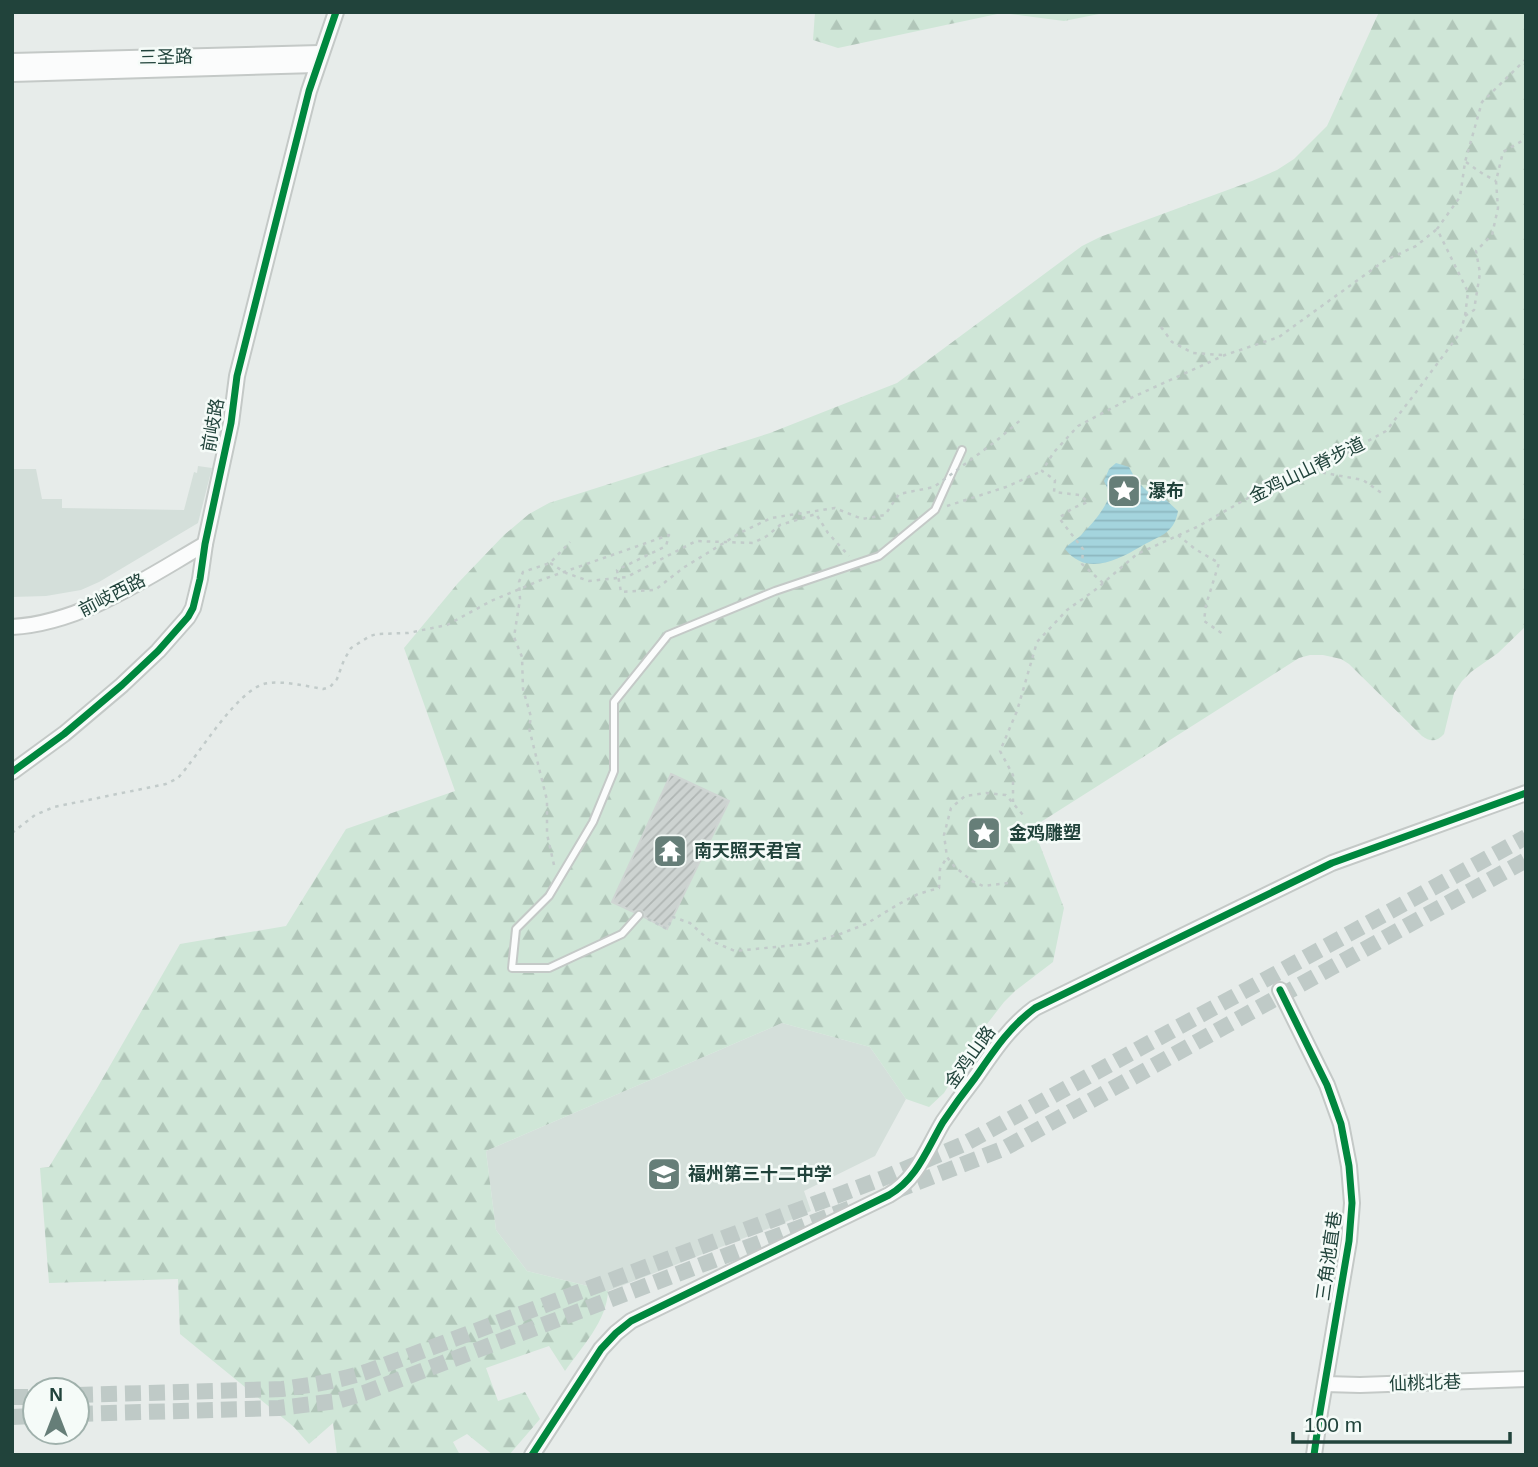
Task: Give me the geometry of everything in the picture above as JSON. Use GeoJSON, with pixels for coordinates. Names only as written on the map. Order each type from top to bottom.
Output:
{"type":"FeatureCollection","features":[{"type":"Feature","properties":{"kind":"street","name":"前岐路"},"geometry":{"type":"LineString","coordinates":[[12,772],[64,734],[122,685],[158,651],[193,608],[231,423],[237,376],[309,91],[335,12]]}},
{"type":"Feature","properties":{"kind":"street","name":"三圣路"},"geometry":{"type":"LineString","coordinates":[[12,61],[319,59]]}},
{"type":"Feature","properties":{"kind":"street","name":"三圣路"},"geometry":{"type":"LineString","coordinates":[[12,74],[319,59]]}},
{"type":"Feature","properties":{"kind":"street","name":"前岐西路"},"geometry":{"type":"LineString","coordinates":[[12,627],[49,622],[76,614],[205,544]]}},
{"type":"Feature","properties":{"kind":"street","name":"金鸡山路"},"geometry":{"type":"LineString","coordinates":[[532,1455],[601,1349],[623,1326],[901,1187],[917,1168],[943,1122],[998,1044],[1014,1025],[1035,1008],[1350,855],[1526,793]]}},
{"type":"Feature","properties":{"kind":"street","name":"三角池直巷"},"geometry":{"type":"LineString","coordinates":[[1280,990],[1331,1094],[1341,1124],[1349,1166],[1352,1203],[1350,1232],[1314,1455]]}},
{"type":"Feature","properties":{"kind":"street","name":"仙桃北巷"},"geometry":{"type":"LineString","coordinates":[[1325,1384],[1526,1379]]}},
{"type":"Feature","properties":{"kind":"lane"},"geometry":{"type":"LineString","coordinates":[[639,915],[622,934],[549,968],[512,968],[516,929],[549,897],[593,822],[614,771],[614,702],[668,635],[775,591],[879,556],[935,510],[962,450]]}},
{"type":"Feature","properties":{"kind":"path"},"geometry":{"type":"LineString","coordinates":[[935,510],[1006,488],[1042,471],[1054,452],[1078,426],[1133,397],[1225,355],[1279,337],[1384,261],[1416,247],[1437,229],[1460,197],[1465,162],[1482,102],[1526,60]]}},
{"type":"Feature","properties":{"kind":"path"},"geometry":{"type":"LineString","coordinates":[[1465,316],[1474,310],[1480,273],[1476,251],[1492,235],[1498,208],[1496,181],[1503,152],[1526,136]]}},
{"type":"Feature","properties":{"kind":"path"},"geometry":{"type":"LineString","coordinates":[[1465,162],[1496,181]]}},
{"type":"Feature","properties":{"kind":"path"},"geometry":{"type":"LineString","coordinates":[[1161,327],[1172,342],[1193,353],[1225,355]]}},
{"type":"Feature","properties":{"kind":"path"},"geometry":{"type":"LineString","coordinates":[[12,833],[35,816],[54,807],[166,784],[178,778],[228,713],[255,687],[266,683],[323,689],[330,687],[337,680],[347,653],[370,635],[408,633],[447,625],[491,601],[541,580],[669,535],[666,546],[617,570],[621,592],[655,590],[683,568],[771,517],[835,508],[862,519],[885,515],[899,494],[934,487],[1023,418]]}},
{"type":"Feature","properties":{"kind":"path"},"geometry":{"type":"LineString","coordinates":[[1042,471],[1055,480],[1054,492],[1080,495],[1088,502],[1059,518],[1083,549],[1082,564],[1103,583]]}},
{"type":"Feature","properties":{"kind":"path"},"geometry":{"type":"LineString","coordinates":[[1314,471],[1363,480],[1383,494]]}},
{"type":"Feature","properties":{"kind":"path"},"geometry":{"type":"LineString","coordinates":[[550,563],[566,573],[589,581],[626,577],[696,541],[753,542],[767,536],[779,525],[816,514],[828,533],[856,564]]}},
{"type":"Feature","properties":{"kind":"path"},"geometry":{"type":"LineString","coordinates":[[1178,535],[1219,563],[1204,621],[1223,634]]}},
{"type":"Feature","properties":{"kind":"path"},"geometry":{"type":"LineString","coordinates":[[556,884],[547,834],[547,800],[529,728],[531,717],[523,689],[522,657],[514,637],[520,599],[519,582],[523,572],[550,563],[570,542]]}},
{"type":"Feature","properties":{"kind":"path"},"geometry":{"type":"LineString","coordinates":[[1008,883],[984,886],[972,881],[947,857],[944,835],[951,808],[965,796],[986,793],[1006,795],[1023,815]]}},
{"type":"Feature","properties":{"kind":"path"},"geometry":{"type":"LineString","coordinates":[[639,915],[667,929],[673,917],[690,923],[709,940],[735,951],[806,944],[866,924],[918,894],[939,888],[940,869],[947,857]]}},
{"type":"Feature","properties":{"kind":"shaded area"},"geometry":{"type":"Polygon","coordinates":[[[198,466],[212,468],[198,523],[81,590],[46,596],[12,597],[12,469],[36,469],[42,499],[62,499],[62,508],[184,510],[198,466]]]}},
{"type":"Feature","properties":{"kind":"shaded area","name":"福州第三十二中学"},"geometry":{"type":"Polygon","coordinates":[[[782,1023],[870,1047],[906,1099],[875,1156],[804,1191],[811,1211],[608,1291],[527,1271],[496,1230],[486,1151],[782,1023]]]}},
{"type":"Feature","properties":{"kind":"green space"},"geometry":{"type":"Polygon","coordinates":[[[815,12],[1109,12],[1064,21],[1002,13],[838,48],[813,40],[815,12]]]}},
{"type":"Feature","properties":{"kind":"green space"},"geometry":{"type":"Polygon","coordinates":[[[1379,12],[1526,12],[1526,626],[1498,653],[1462,681],[1454,693],[1444,734],[1439,739],[1422,736],[1349,664],[1341,659],[1310,655],[1299,658],[1033,827],[1064,908],[1053,962],[1004,1002],[944,1093],[929,1107],[906,1099],[870,1047],[782,1023],[486,1151],[496,1230],[527,1271],[608,1291],[607,1302],[598,1323],[565,1371],[549,1346],[486,1368],[498,1401],[525,1392],[540,1419],[509,1455],[493,1455],[467,1434],[453,1442],[460,1455],[337,1455],[333,1423],[309,1444],[294,1427],[180,1334],[178,1279],[49,1283],[40,1168],[49,1167],[180,944],[286,926],[346,829],[455,791],[404,648],[458,583],[504,535],[529,514],[549,503],[770,433],[897,383],[1082,246],[1277,170],[1294,159],[1327,126],[1379,12]]]}},
{"type":"Feature","properties":{"kind":"water"},"geometry":{"type":"Polygon","coordinates":[[[1116,463],[1129,467],[1136,480],[1155,499],[1165,499],[1178,511],[1176,519],[1164,534],[1121,557],[1101,563],[1082,562],[1065,549],[1091,524],[1105,505],[1110,494],[1104,481],[1109,469],[1116,463]]]}},
{"type":"Feature","properties":{"kind":"building","name":"南天照天君宫"},"geometry":{"type":"Polygon","coordinates":[[[671,774],[729,801],[667,929],[644,917],[641,910],[634,912],[612,902],[671,774]]]}},
{"type":"Feature","properties":{"kind":"tunnel"},"geometry":{"type":"LineString","coordinates":[[91,1395],[282,1389],[356,1375],[881,1179],[964,1144],[1526,837]]}},
{"type":"Feature","properties":{"kind":"tunnel"},"geometry":{"type":"LineString","coordinates":[[895,1191],[1005,1148],[1526,860]]}},
{"type":"Feature","properties":{"kind":"tunnel"},"geometry":{"type":"LineString","coordinates":[[91,1414],[279,1408],[337,1401],[851,1208]]}},
{"type":"Feature","properties":{"kind":"tunnel"},"geometry":{"type":"LineString","coordinates":[[12,1397],[21,1397]]}},
{"type":"Feature","properties":{"kind":"tunnel"},"geometry":{"type":"LineString","coordinates":[[12,1417],[21,1417]]}},
{"type":"Feature","properties":{"kind":"cycle path"},"geometry":{"type":"LineString","coordinates":[[12,772],[64,734],[122,685],[158,651],[193,608],[231,423],[237,376],[309,91],[336,12]]}},
{"type":"Feature","properties":{"kind":"cycle path"},"geometry":{"type":"LineString","coordinates":[[532,1455],[601,1349],[631,1321],[889,1195],[907,1181],[943,1122],[995,1049],[1017,1023],[1035,1008],[1332,863],[1526,793]]}},
{"type":"Feature","properties":{"kind":"cycle path"},"geometry":{"type":"LineString","coordinates":[[1280,990],[1327,1085],[1341,1124],[1349,1166],[1352,1203],[1349,1241],[1314,1455]]}},
{"type":"Feature","properties":{"kind":"place","name":"瀑布"},"geometry":{"type":"Point","coordinates":[1124,491]}},
{"type":"Feature","properties":{"kind":"place","name":"金鸡雕塑"},"geometry":{"type":"Point","coordinates":[984,833]}},
{"type":"Feature","properties":{"kind":"place","name":"南天照天君宫"},"geometry":{"type":"Point","coordinates":[670,851]}},
{"type":"Feature","properties":{"kind":"place","name":"福州第三十二中学"},"geometry":{"type":"Point","coordinates":[664,1174]}}]}
